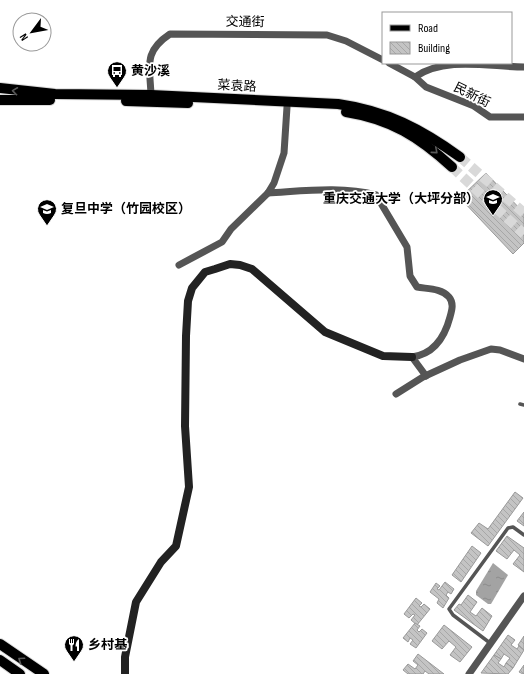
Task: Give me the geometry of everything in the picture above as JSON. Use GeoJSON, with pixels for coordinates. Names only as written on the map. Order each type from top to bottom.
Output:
{"type":"FeatureCollection","features":[{"type":"Feature","properties":{"kind":"main road","name":"菜袁路"},"geometry":{"type":"LineString","coordinates":[[0,88],[28,93],[151,95],[338,104],[369,110],[409,124],[460,157]]}},
{"type":"Feature","properties":{"kind":"main road","name":"菜袁路"},"geometry":{"type":"LineString","coordinates":[[0,100],[112,101],[286,107],[335,111],[380,120],[419,138],[452,167]]}},
{"type":"Feature","properties":{"kind":"main road"},"geometry":{"type":"LineString","coordinates":[[0,644],[44,674]]}},
{"type":"Feature","properties":{"kind":"main road"},"geometry":{"type":"LineString","coordinates":[[0,660],[20,674]]}},
{"type":"Feature","properties":{"kind":"street","name":"交通街"},"geometry":{"type":"LineString","coordinates":[[151,95],[150,58],[154,47],[170,34],[327,35],[346,41],[382,59]]}},
{"type":"Feature","properties":{"kind":"street"},"geometry":{"type":"LineString","coordinates":[[391,64],[415,77],[427,70],[442,67],[477,64],[524,67]]}},
{"type":"Feature","properties":{"kind":"street","name":"民新街"},"geometry":{"type":"LineString","coordinates":[[415,77],[426,87],[474,106],[490,117],[524,117]]}},
{"type":"Feature","properties":{"kind":"street"},"geometry":{"type":"LineString","coordinates":[[179,265],[222,242],[232,229],[268,193],[274,183],[284,153],[286,107]]}},
{"type":"Feature","properties":{"kind":"street"},"geometry":{"type":"LineString","coordinates":[[125,674],[124,661],[136,602],[161,562],[176,546],[189,487],[185,426],[186,336],[190,294],[192,288],[205,272],[230,264],[240,265],[252,269],[325,332],[383,356],[412,357],[422,354],[435,346],[446,333],[453,307],[449,297],[440,291],[417,287],[410,276],[407,247],[376,195],[361,191],[313,190],[268,193]]}},
{"type":"Feature","properties":{"kind":"street"},"geometry":{"type":"LineString","coordinates":[[396,394],[426,376],[460,360],[491,349],[500,350],[524,359]]}},
{"type":"Feature","properties":{"kind":"street"},"geometry":{"type":"LineString","coordinates":[[412,357],[426,376]]}},
{"type":"Feature","properties":{"kind":"street"},"geometry":{"type":"LineString","coordinates":[[468,674],[523,601]]}},
{"type":"Feature","properties":{"kind":"street"},"geometry":{"type":"LineString","coordinates":[[127,643],[130,674]]}},
{"type":"Feature","properties":{"kind":"lane"},"geometry":{"type":"LineString","coordinates":[[490,643],[452,615],[449,609],[508,528],[513,527],[524,535]]}},
{"type":"Feature","properties":{"kind":"water"},"geometry":{"type":"Polygon","coordinates":[[[493,563],[508,575],[491,604],[488,604],[476,595],[476,591],[493,563]]]}},
{"type":"Feature","properties":{"kind":"building"},"geometry":{"type":"Polygon","coordinates":[[[486,173],[524,213],[524,243],[513,254],[460,198],[486,173]]]}},
{"type":"Feature","properties":{"kind":"building"},"geometry":{"type":"Polygon","coordinates":[[[515,492],[523,498],[488,546],[471,533],[479,523],[488,529],[515,492]]]}},
{"type":"Feature","properties":{"kind":"building"},"geometry":{"type":"Polygon","coordinates":[[[524,512],[524,526],[517,521],[524,512]]]}},
{"type":"Feature","properties":{"kind":"building"},"geometry":{"type":"Polygon","coordinates":[[[507,536],[524,548],[524,572],[513,564],[520,555],[514,550],[507,559],[496,551],[507,536]]]}},
{"type":"Feature","properties":{"kind":"building"},"geometry":{"type":"Polygon","coordinates":[[[472,546],[481,553],[461,582],[452,575],[472,546]]]}},
{"type":"Feature","properties":{"kind":"building"},"geometry":{"type":"Polygon","coordinates":[[[445,582],[454,589],[451,594],[448,592],[446,595],[449,598],[443,608],[437,603],[439,599],[430,592],[436,583],[440,586],[437,589],[439,590],[445,582]]]}},
{"type":"Feature","properties":{"kind":"building"},"geometry":{"type":"Polygon","coordinates":[[[468,595],[477,602],[470,612],[476,616],[482,608],[492,616],[483,631],[454,610],[459,604],[461,605],[468,595]]]}},
{"type":"Feature","properties":{"kind":"building"},"geometry":{"type":"Polygon","coordinates":[[[416,598],[422,603],[419,606],[421,607],[424,604],[430,609],[417,625],[411,620],[415,615],[413,614],[409,618],[404,614],[416,598]]]}},
{"type":"Feature","properties":{"kind":"building"},"geometry":{"type":"Polygon","coordinates":[[[415,623],[420,626],[417,630],[419,632],[422,629],[427,633],[416,648],[410,644],[413,640],[410,638],[408,642],[403,638],[415,623]]]}},
{"type":"Feature","properties":{"kind":"building"},"geometry":{"type":"Polygon","coordinates":[[[444,625],[472,647],[460,662],[450,655],[456,647],[449,641],[442,649],[432,641],[444,625]]]}},
{"type":"Feature","properties":{"kind":"building"},"geometry":{"type":"Polygon","coordinates":[[[508,635],[515,640],[511,645],[517,649],[519,646],[524,650],[513,668],[506,663],[510,658],[504,654],[501,659],[494,655],[508,635]]]}},
{"type":"Feature","properties":{"kind":"building"},"geometry":{"type":"Polygon","coordinates":[[[524,636],[524,650],[518,645],[524,636]]]}},
{"type":"Feature","properties":{"kind":"building"},"geometry":{"type":"Polygon","coordinates":[[[418,654],[444,674],[429,674],[425,671],[423,674],[408,674],[403,670],[408,664],[415,669],[418,665],[413,661],[418,654]]]}},
{"type":"Feature","properties":{"kind":"building"},"geometry":{"type":"Polygon","coordinates":[[[494,655],[501,659],[498,663],[504,667],[506,663],[513,668],[508,674],[481,673],[494,655]]]}},
{"type":"Feature","properties":{"kind":"building"},"geometry":{"type":"Polygon","coordinates":[[[524,665],[524,674],[523,674],[519,672],[524,665]]]}},
{"type":"Feature","properties":{"kind":"tunnel"},"geometry":{"type":"LineString","coordinates":[[460,157],[524,213]]}},
{"type":"Feature","properties":{"kind":"tunnel"},"geometry":{"type":"LineString","coordinates":[[452,167],[524,234]]}},
{"type":"Feature","properties":{"kind":"place","name":"黄沙溪"},"geometry":{"type":"Point","coordinates":[117,88]}},
{"type":"Feature","properties":{"kind":"place","name":"重庆交通大学（大坪分部）"},"geometry":{"type":"Point","coordinates":[493,216]}},
{"type":"Feature","properties":{"kind":"place","name":"复旦中学（竹园校区）"},"geometry":{"type":"Point","coordinates":[47,226]}},
{"type":"Feature","properties":{"kind":"place","name":"乡村基"},"geometry":{"type":"Point","coordinates":[74,662]}}]}
